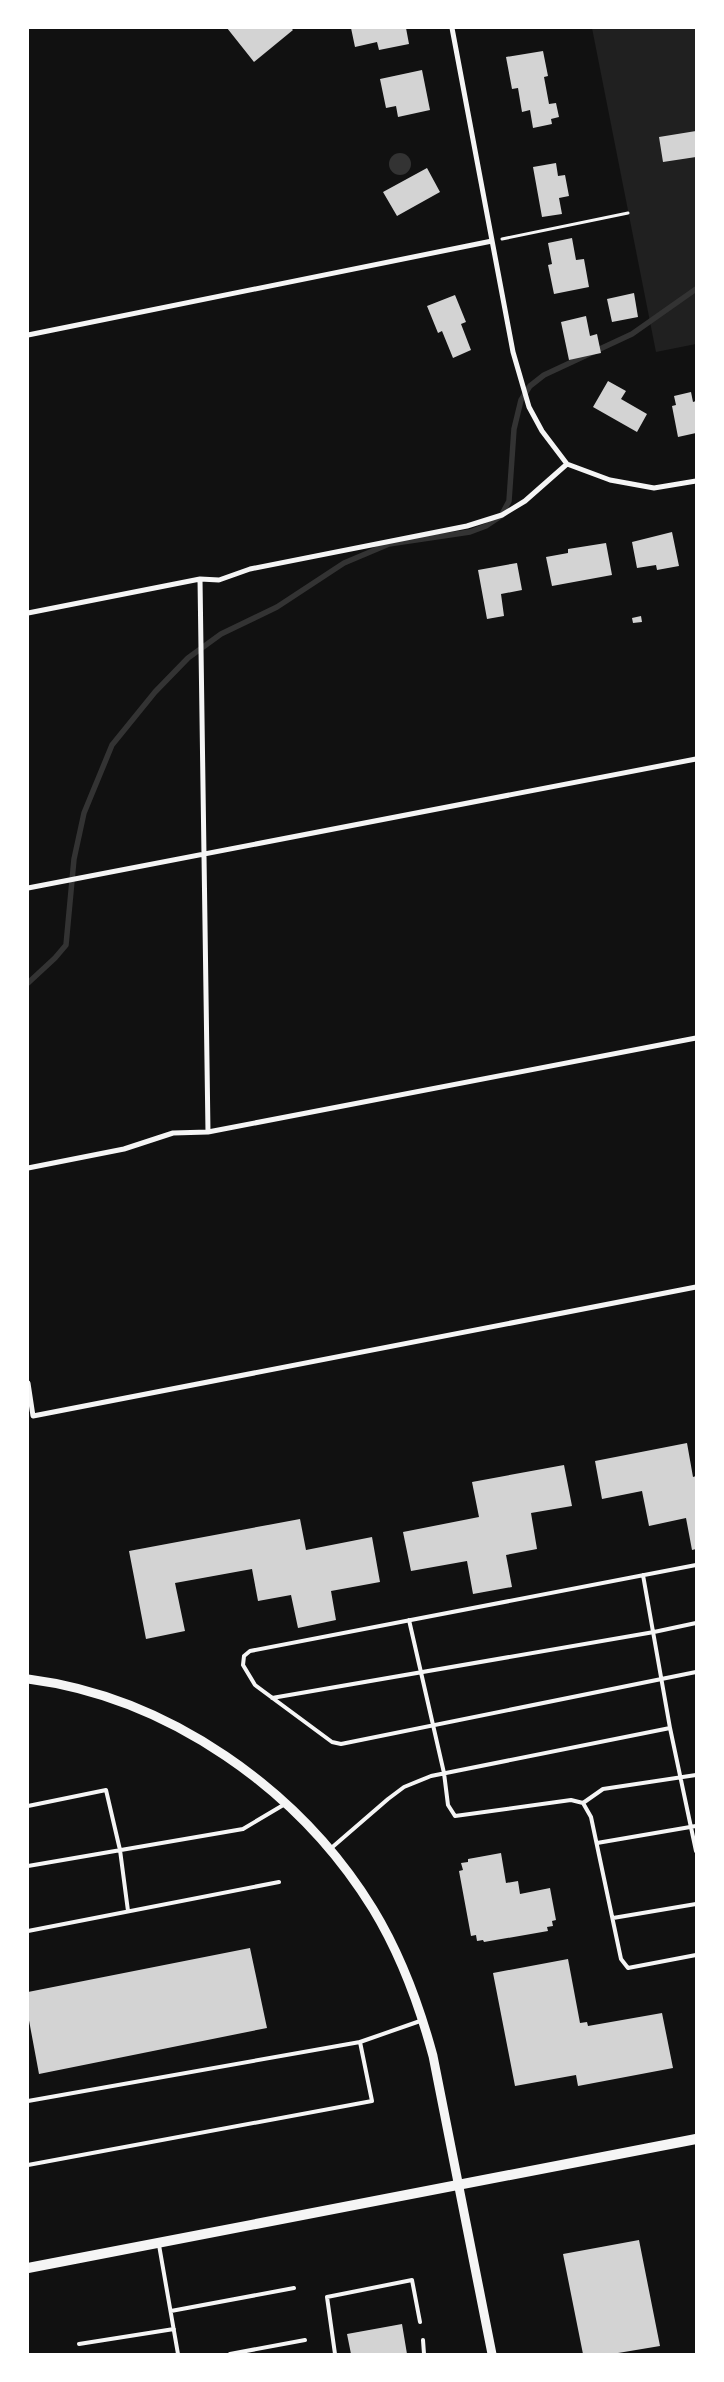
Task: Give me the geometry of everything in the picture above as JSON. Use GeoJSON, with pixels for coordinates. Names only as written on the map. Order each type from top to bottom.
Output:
{"type":"FeatureCollection","features":[{"type":"Feature","properties":{"kind":"main road"},"geometry":{"type":"LineString","coordinates":[[28,2268],[696,2139]]}},
{"type":"Feature","properties":{"kind":"street"},"geometry":{"type":"LineString","coordinates":[[452,28],[513,352],[525,395],[542,431],[567,464],[610,480],[654,488],[696,481]]}},
{"type":"Feature","properties":{"kind":"street"},"geometry":{"type":"LineString","coordinates":[[28,335],[492,241]]}},
{"type":"Feature","properties":{"kind":"street"},"geometry":{"type":"LineString","coordinates":[[28,613],[200,579],[219,580],[250,569],[467,526],[502,514],[525,501],[567,464]]}},
{"type":"Feature","properties":{"kind":"street"},"geometry":{"type":"LineString","coordinates":[[200,579],[206,855],[208,1132]]}},
{"type":"Feature","properties":{"kind":"street"},"geometry":{"type":"LineString","coordinates":[[28,888],[696,759]]}},
{"type":"Feature","properties":{"kind":"street"},"geometry":{"type":"LineString","coordinates":[[28,1168],[124,1149],[173,1133],[208,1132],[696,1038]]}},
{"type":"Feature","properties":{"kind":"street"},"geometry":{"type":"LineString","coordinates":[[28,1384],[33,1416],[696,1287]]}},
{"type":"Feature","properties":{"kind":"street"},"geometry":{"type":"LineString","coordinates":[[28,1679],[78,1690],[118,1702],[161,1720],[204,1743],[242,1768],[285,1804],[329,1850],[360,1890],[378,1918],[396,1952],[423,2020],[433,2056],[492,2354]]}},
{"type":"Feature","properties":{"kind":"lane"},"geometry":{"type":"LineString","coordinates":[[696,1565],[250,1650],[244,1656],[243,1665],[255,1685],[332,1742],[341,1744],[696,1672]]}},
{"type":"Feature","properties":{"kind":"lane"},"geometry":{"type":"LineString","coordinates":[[643,1575],[670,1728],[696,1851]]}},
{"type":"Feature","properties":{"kind":"lane"},"geometry":{"type":"LineString","coordinates":[[408,1620],[444,1773],[448,1805],[455,1816],[571,1800],[583,1802],[603,1789],[696,1775]]}},
{"type":"Feature","properties":{"kind":"lane"},"geometry":{"type":"LineString","coordinates":[[272,1698],[654,1632],[696,1623]]}},
{"type":"Feature","properties":{"kind":"lane"},"geometry":{"type":"LineString","coordinates":[[329,1850],[404,1787],[431,1776],[670,1728]]}},
{"type":"Feature","properties":{"kind":"lane"},"geometry":{"type":"LineString","coordinates":[[28,1806],[106,1790],[120,1850],[128,1911]]}},
{"type":"Feature","properties":{"kind":"lane"},"geometry":{"type":"LineString","coordinates":[[583,1802],[591,1817],[621,1959],[628,1968],[696,1954]]}},
{"type":"Feature","properties":{"kind":"lane"},"geometry":{"type":"LineString","coordinates":[[28,1866],[243,1829],[285,1804]]}},
{"type":"Feature","properties":{"kind":"lane"},"geometry":{"type":"LineString","coordinates":[[597,1844],[696,1826]]}},
{"type":"Feature","properties":{"kind":"lane"},"geometry":{"type":"LineString","coordinates":[[28,1931],[279,1882]]}},
{"type":"Feature","properties":{"kind":"lane"},"geometry":{"type":"LineString","coordinates":[[613,1918],[696,1904]]}},
{"type":"Feature","properties":{"kind":"lane"},"geometry":{"type":"LineString","coordinates":[[28,2101],[360,2042],[423,2020]]}},
{"type":"Feature","properties":{"kind":"lane"},"geometry":{"type":"LineString","coordinates":[[28,2165],[372,2101],[360,2042]]}},
{"type":"Feature","properties":{"kind":"lane"},"geometry":{"type":"LineString","coordinates":[[158,2242],[178,2354]]}},
{"type":"Feature","properties":{"kind":"lane"},"geometry":{"type":"LineString","coordinates":[[335,2354],[327,2297],[412,2280],[420,2322]]}},
{"type":"Feature","properties":{"kind":"lane"},"geometry":{"type":"LineString","coordinates":[[171,2311],[294,2288]]}},
{"type":"Feature","properties":{"kind":"lane"},"geometry":{"type":"LineString","coordinates":[[78,2344],[174,2329]]}},
{"type":"Feature","properties":{"kind":"lane"},"geometry":{"type":"LineString","coordinates":[[230,2354],[305,2340]]}},
{"type":"Feature","properties":{"kind":"lane"},"geometry":{"type":"LineString","coordinates":[[423,2340],[424,2354]]}},
{"type":"Feature","properties":{"kind":"path"},"geometry":{"type":"LineString","coordinates":[[492,241],[628,213]]}},
{"type":"Feature","properties":{"kind":"shaded area"},"geometry":{"type":"Polygon","coordinates":[[[592,28],[696,28],[696,344],[656,352],[592,28]]]}},
{"type":"Feature","properties":{"kind":"shaded area"},"geometry":{"type":"Polygon","coordinates":[[[400,153],[408,156],[411,164],[408,172],[400,175],[392,172],[389,164],[392,156],[400,153]]]}},
{"type":"Feature","properties":{"kind":"building"},"geometry":{"type":"Polygon","coordinates":[[[227,28],[291,28],[293,30],[254,62],[227,28]]]}},
{"type":"Feature","properties":{"kind":"building"},"geometry":{"type":"Polygon","coordinates":[[[351,28],[406,28],[409,44],[379,50],[377,42],[355,47],[351,28]]]}},
{"type":"Feature","properties":{"kind":"building"},"geometry":{"type":"Polygon","coordinates":[[[543,51],[548,76],[544,77],[549,104],[556,103],[559,117],[551,119],[552,124],[533,128],[530,110],[522,112],[518,88],[512,89],[506,57],[543,51]]]}},
{"type":"Feature","properties":{"kind":"building"},"geometry":{"type":"Polygon","coordinates":[[[422,70],[430,110],[398,117],[396,106],[386,108],[380,79],[422,70]]]}},
{"type":"Feature","properties":{"kind":"building"},"geometry":{"type":"Polygon","coordinates":[[[696,131],[696,157],[663,162],[659,137],[696,131]]]}},
{"type":"Feature","properties":{"kind":"building"},"geometry":{"type":"Polygon","coordinates":[[[556,163],[558,176],[565,175],[569,196],[559,198],[562,214],[542,217],[533,167],[556,163]]]}},
{"type":"Feature","properties":{"kind":"building"},"geometry":{"type":"Polygon","coordinates":[[[427,168],[440,192],[397,216],[383,192],[427,168]]]}},
{"type":"Feature","properties":{"kind":"building"},"geometry":{"type":"Polygon","coordinates":[[[572,238],[576,260],[584,259],[589,287],[554,294],[548,265],[552,264],[548,243],[572,238]]]}},
{"type":"Feature","properties":{"kind":"building"},"geometry":{"type":"Polygon","coordinates":[[[634,293],[638,317],[612,322],[607,299],[634,293]]]}},
{"type":"Feature","properties":{"kind":"building"},"geometry":{"type":"Polygon","coordinates":[[[455,295],[466,322],[461,324],[471,350],[453,358],[442,331],[438,333],[427,306],[455,295]]]}},
{"type":"Feature","properties":{"kind":"building"},"geometry":{"type":"Polygon","coordinates":[[[586,316],[590,336],[597,334],[601,353],[569,360],[561,322],[586,316]]]}},
{"type":"Feature","properties":{"kind":"building"},"geometry":{"type":"Polygon","coordinates":[[[608,381],[626,391],[621,399],[647,414],[637,432],[593,407],[608,381]]]}},
{"type":"Feature","properties":{"kind":"building"},"geometry":{"type":"Polygon","coordinates":[[[691,392],[693,402],[696,401],[696,433],[678,437],[672,406],[676,405],[674,396],[691,392]]]}},
{"type":"Feature","properties":{"kind":"building"},"geometry":{"type":"Polygon","coordinates":[[[672,532],[679,566],[657,570],[656,565],[637,568],[632,542],[672,532]]]}},
{"type":"Feature","properties":{"kind":"building"},"geometry":{"type":"Polygon","coordinates":[[[606,543],[612,575],[552,586],[546,557],[568,553],[568,549],[606,543]]]}},
{"type":"Feature","properties":{"kind":"building"},"geometry":{"type":"Polygon","coordinates":[[[517,563],[522,590],[501,594],[504,616],[487,619],[478,570],[517,563]]]}},
{"type":"Feature","properties":{"kind":"building"},"geometry":{"type":"Polygon","coordinates":[[[641,616],[642,622],[633,623],[632,618],[641,616]]]}},
{"type":"Feature","properties":{"kind":"building"},"geometry":{"type":"Polygon","coordinates":[[[687,1443],[693,1477],[696,1476],[696,1549],[692,1550],[686,1518],[649,1526],[642,1491],[602,1499],[595,1461],[687,1443]]]}},
{"type":"Feature","properties":{"kind":"building"},"geometry":{"type":"Polygon","coordinates":[[[564,1465],[572,1506],[531,1513],[537,1549],[506,1555],[512,1587],[473,1594],[467,1561],[411,1571],[403,1532],[479,1517],[472,1482],[564,1465]]]}},
{"type":"Feature","properties":{"kind":"building"},"geometry":{"type":"Polygon","coordinates":[[[300,1519],[306,1550],[372,1537],[380,1582],[331,1591],[336,1620],[298,1628],[291,1595],[258,1601],[252,1569],[175,1583],[185,1631],[146,1639],[129,1551],[300,1519]]]}},
{"type":"Feature","properties":{"kind":"building"},"geometry":{"type":"Polygon","coordinates":[[[501,1853],[506,1883],[518,1881],[520,1894],[550,1888],[556,1920],[552,1921],[553,1926],[547,1927],[548,1931],[484,1942],[483,1940],[477,1941],[476,1935],[471,1936],[459,1871],[463,1870],[461,1863],[468,1862],[468,1859],[501,1853]]]}},
{"type":"Feature","properties":{"kind":"building"},"geometry":{"type":"Polygon","coordinates":[[[250,1948],[267,2028],[39,2074],[28,2015],[28,1992],[250,1948]]]}},
{"type":"Feature","properties":{"kind":"building"},"geometry":{"type":"Polygon","coordinates":[[[568,1959],[580,2023],[587,2022],[588,2026],[662,2013],[673,2068],[578,2086],[576,2075],[515,2086],[493,1973],[568,1959]]]}},
{"type":"Feature","properties":{"kind":"building"},"geometry":{"type":"Polygon","coordinates":[[[639,2240],[660,2346],[612,2354],[583,2354],[563,2254],[639,2240]]]}},
{"type":"Feature","properties":{"kind":"building"},"geometry":{"type":"Polygon","coordinates":[[[402,2324],[407,2354],[351,2354],[347,2334],[402,2324]]]}},
{"type":"Feature","properties":{"kind":"waterway"},"geometry":{"type":"LineString","coordinates":[[28,983],[66,945],[74,859],[84,813],[112,745],[155,692],[188,658],[221,634],[277,607],[344,563],[389,544],[470,532],[486,526],[501,516],[509,501],[514,429],[521,400],[530,386],[544,375],[632,334],[696,289]]}}]}
